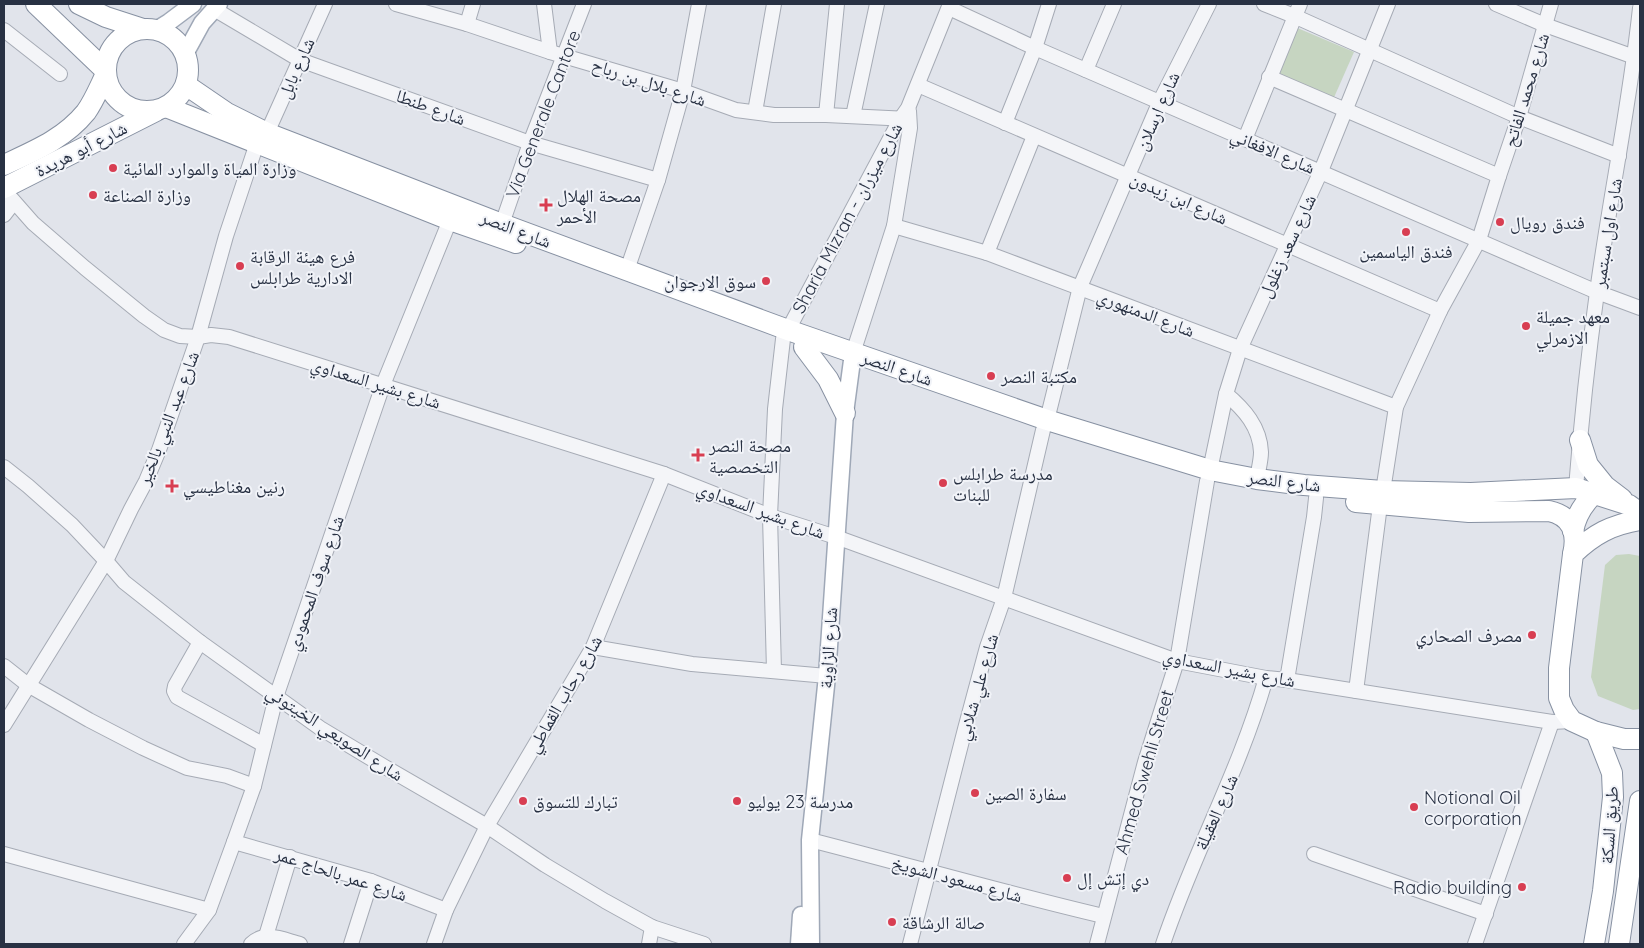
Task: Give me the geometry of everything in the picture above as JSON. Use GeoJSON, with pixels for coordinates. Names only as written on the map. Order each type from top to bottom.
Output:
{"type":"FeatureCollection","features":[{"type":"Feature","properties":{"kind":"highway"},"geometry":{"type":"LineString","coordinates":[[36,4],[106,73]]}},
{"type":"Feature","properties":{"kind":"highway"},"geometry":{"type":"LineString","coordinates":[[79,4],[106,17],[168,34],[178,43],[185,54],[188,64],[186,85],[174,102],[162,109],[137,110],[119,101],[113,93],[106,73],[107,59],[116,43],[131,32],[149,29]]}},
{"type":"Feature","properties":{"kind":"highway","name":"شارع أبو هريدة"},"geometry":{"type":"LineString","coordinates":[[4,165],[51,142],[72,127],[87,111],[106,73]]}},
{"type":"Feature","properties":{"kind":"highway","name":"شارع النصر"},"geometry":{"type":"LineString","coordinates":[[186,85],[262,138],[450,220],[1045,425],[1257,491],[1316,498],[1381,498],[1471,493],[1577,491],[1636,513]]}},
{"type":"Feature","properties":{"kind":"highway","name":"شارع أبو هريدة"},"geometry":{"type":"LineString","coordinates":[[7,193],[162,109]]}},
{"type":"Feature","properties":{"kind":"highway","name":"شارع النصر"},"geometry":{"type":"LineString","coordinates":[[162,109],[262,138],[502,224],[626,270],[785,335],[804,347],[853,358]]}},
{"type":"Feature","properties":{"kind":"highway"},"geometry":{"type":"LineString","coordinates":[[804,347],[828,379],[845,413]]}},
{"type":"Feature","properties":{"kind":"highway"},"geometry":{"type":"LineString","coordinates":[[1573,554],[1596,534],[1636,513],[1605,486],[1588,465],[1580,440]]}},
{"type":"Feature","properties":{"kind":"highway","name":"شارع النصر"},"geometry":{"type":"LineString","coordinates":[[1208,476],[1257,479],[1304,485],[1469,512],[1549,511],[1558,513]]}},
{"type":"Feature","properties":{"kind":"highway"},"geometry":{"type":"LineString","coordinates":[[1558,513],[1563,511],[1567,502],[1564,493],[1577,491],[1582,507],[1573,531]]}},
{"type":"Feature","properties":{"kind":"highway"},"geometry":{"type":"LineString","coordinates":[[1558,513],[1566,517],[1573,531],[1575,547],[1559,668],[1559,694],[1564,710],[1572,720],[1596,732],[1624,739],[1640,739]]}},
{"type":"Feature","properties":{"kind":"highway","name":"طريق السكة"},"geometry":{"type":"LineString","coordinates":[[1594,944],[1603,890],[1613,797],[1612,773],[1596,732]]}},
{"type":"Feature","properties":{"kind":"highway","name":"طريق السكة"},"geometry":{"type":"LineString","coordinates":[[1619,944],[1640,801]]}},
{"type":"Feature","properties":{"kind":"main road"},"geometry":{"type":"LineString","coordinates":[[149,29],[169,22],[193,4]]}},
{"type":"Feature","properties":{"kind":"main road"},"geometry":{"type":"LineString","coordinates":[[185,54],[202,23],[217,6]]}},
{"type":"Feature","properties":{"kind":"main road","name":"شارع الزاوية"},"geometry":{"type":"LineString","coordinates":[[811,944],[810,840],[827,676],[845,413],[853,358]]}},
{"type":"Feature","properties":{"kind":"main road"},"geometry":{"type":"LineString","coordinates":[[799,944],[806,870],[810,858]]}},
{"type":"Feature","properties":{"kind":"street","name":"شارع بابل"},"geometry":{"type":"LineString","coordinates":[[262,138],[325,4]]}},
{"type":"Feature","properties":{"kind":"street","name":"شارع بلال بن رباح"},"geometry":{"type":"LineString","coordinates":[[396,4],[683,91],[724,107],[774,115],[906,115]]}},
{"type":"Feature","properties":{"kind":"street"},"geometry":{"type":"LineString","coordinates":[[467,24],[473,4]]}},
{"type":"Feature","properties":{"kind":"street"},"geometry":{"type":"LineString","coordinates":[[544,4],[550,52]]}},
{"type":"Feature","properties":{"kind":"street","name":"Via Generale Cantore"},"geometry":{"type":"LineString","coordinates":[[502,224],[530,143],[584,4]]}},
{"type":"Feature","properties":{"kind":"street"},"geometry":{"type":"LineString","coordinates":[[626,270],[658,180],[683,91],[699,4]]}},
{"type":"Feature","properties":{"kind":"street"},"geometry":{"type":"LineString","coordinates":[[755,112],[774,4]]}},
{"type":"Feature","properties":{"kind":"street"},"geometry":{"type":"LineString","coordinates":[[826,115],[837,4]]}},
{"type":"Feature","properties":{"kind":"street"},"geometry":{"type":"LineString","coordinates":[[853,116],[876,4]]}},
{"type":"Feature","properties":{"kind":"street"},"geometry":{"type":"LineString","coordinates":[[1005,122],[1035,48],[1049,4]]}},
{"type":"Feature","properties":{"kind":"street"},"geometry":{"type":"LineString","coordinates":[[1086,70],[1114,4]]}},
{"type":"Feature","properties":{"kind":"street","name":"شارع ارسلان"},"geometry":{"type":"LineString","coordinates":[[1045,425],[1080,287],[1160,102],[1209,4]]}},
{"type":"Feature","properties":{"kind":"street"},"geometry":{"type":"LineString","coordinates":[[1264,4],[1297,10],[1369,50],[1520,118],[1619,156]]}},
{"type":"Feature","properties":{"kind":"street","name":"شارع سعد زغلول"},"geometry":{"type":"LineString","coordinates":[[1226,394],[1240,349],[1321,172],[1388,4]]}},
{"type":"Feature","properties":{"kind":"street"},"geometry":{"type":"LineString","coordinates":[[1496,4],[1638,58]]}},
{"type":"Feature","properties":{"kind":"street","name":"شارع محمد الفاتح"},"geometry":{"type":"LineString","coordinates":[[1356,691],[1381,498],[1396,407],[1440,311],[1479,240],[1520,118],[1551,4]]}},
{"type":"Feature","properties":{"kind":"street","name":"شارع طنطا"},"geometry":{"type":"LineString","coordinates":[[217,6],[300,60],[530,143],[658,180]]}},
{"type":"Feature","properties":{"kind":"street","name":"شارع الافغاني"},"geometry":{"type":"LineString","coordinates":[[950,6],[1035,48],[1597,292],[1640,308]]}},
{"type":"Feature","properties":{"kind":"street","name":"Sharia Mizran - شارع ميزران"},"geometry":{"type":"LineString","coordinates":[[785,335],[906,115],[950,6]]}},
{"type":"Feature","properties":{"kind":"street","name":"شارع اول سبتمبر"},"geometry":{"type":"LineString","coordinates":[[1577,491],[1580,440],[1597,292],[1619,156],[1638,58],[1640,8]]}},
{"type":"Feature","properties":{"kind":"street"},"geometry":{"type":"LineString","coordinates":[[1244,139],[1297,10]]}},
{"type":"Feature","properties":{"kind":"street"},"geometry":{"type":"LineString","coordinates":[[4,30],[60,74]]}},
{"type":"Feature","properties":{"kind":"street"},"geometry":{"type":"LineString","coordinates":[[1269,77],[1499,176]]}},
{"type":"Feature","properties":{"kind":"street","name":"شارع ابن زيدون"},"geometry":{"type":"LineString","coordinates":[[918,85],[1440,311]]}},
{"type":"Feature","properties":{"kind":"street"},"geometry":{"type":"LineString","coordinates":[[853,358],[894,226],[910,128],[906,115]]}},
{"type":"Feature","properties":{"kind":"street"},"geometry":{"type":"LineString","coordinates":[[987,253],[1034,136]]}},
{"type":"Feature","properties":{"kind":"street","name":"شارع عبد النبي بالخير"},"geometry":{"type":"LineString","coordinates":[[4,725],[106,560],[130,509],[146,481],[159,450],[198,337],[226,236],[262,138]]}},
{"type":"Feature","properties":{"kind":"street"},"geometry":{"type":"LineString","coordinates":[[4,215],[7,193]]}},
{"type":"Feature","properties":{"kind":"street","name":"شارع بشير السعداوي"},"geometry":{"type":"LineString","coordinates":[[7,193],[33,223],[144,316],[164,330],[180,336],[198,337],[211,335],[229,337],[664,474],[770,516],[836,537],[1177,660],[1266,678],[1552,722],[1572,720]]}},
{"type":"Feature","properties":{"kind":"street","name":"شارع سوف المحمودي"},"geometry":{"type":"LineString","coordinates":[[184,944],[209,910],[234,842],[254,786],[276,697],[383,385],[450,220]]}},
{"type":"Feature","properties":{"kind":"street","name":"شارع الدمنهوري"},"geometry":{"type":"LineString","coordinates":[[894,226],[987,253],[1396,407]]}},
{"type":"Feature","properties":{"kind":"street"},"geometry":{"type":"LineString","coordinates":[[774,671],[770,516],[775,409],[785,335]]}},
{"type":"Feature","properties":{"kind":"street"},"geometry":{"type":"LineString","coordinates":[[1226,394],[1240,405],[1254,426],[1261,452],[1257,479]]}},
{"type":"Feature","properties":{"kind":"street","name":"Ahmed Swehli Street"},"geometry":{"type":"LineString","coordinates":[[1097,944],[1145,762],[1177,660],[1208,476],[1226,394]]}},
{"type":"Feature","properties":{"kind":"street","name":"شارع علي شلابي"},"geometry":{"type":"LineString","coordinates":[[910,944],[982,664],[1004,598],[1045,425]]}},
{"type":"Feature","properties":{"kind":"street","name":"شارع الصويعي الخيتوني"},"geometry":{"type":"LineString","coordinates":[[4,467],[72,525],[106,560],[124,582],[200,642],[320,728],[487,826],[545,864],[652,927],[704,944]]}},
{"type":"Feature","properties":{"kind":"street","name":"شارع رحاب القماطي"},"geometry":{"type":"LineString","coordinates":[[434,944],[446,910],[487,826],[593,647],[664,474]]}},
{"type":"Feature","properties":{"kind":"street"},"geometry":{"type":"LineString","coordinates":[[1287,680],[1316,498]]}},
{"type":"Feature","properties":{"kind":"street"},"geometry":{"type":"LineString","coordinates":[[200,642],[175,686],[174,691],[177,697],[264,745]]}},
{"type":"Feature","properties":{"kind":"street"},"geometry":{"type":"LineString","coordinates":[[593,647],[692,664],[827,676]]}},
{"type":"Feature","properties":{"kind":"street"},"geometry":{"type":"LineString","coordinates":[[4,666],[28,685],[96,724],[187,768],[199,772],[227,776],[254,786]]}},
{"type":"Feature","properties":{"kind":"street","name":"شارع العقيلة"},"geometry":{"type":"LineString","coordinates":[[1163,944],[1176,903],[1241,756],[1266,678]]}},
{"type":"Feature","properties":{"kind":"street"},"geometry":{"type":"LineString","coordinates":[[1475,944],[1552,722]]}},
{"type":"Feature","properties":{"kind":"street","name":"شارع مسعود الشويخ"},"geometry":{"type":"LineString","coordinates":[[810,840],[929,870],[1014,895],[1104,916]]}},
{"type":"Feature","properties":{"kind":"street","name":"شارع عمر بالحاج عمر"},"geometry":{"type":"LineString","coordinates":[[234,842],[371,881],[446,910]]}},
{"type":"Feature","properties":{"kind":"street"},"geometry":{"type":"LineString","coordinates":[[4,854],[209,910]]}},
{"type":"Feature","properties":{"kind":"street"},"geometry":{"type":"LineString","coordinates":[[1314,854],[1486,914]]}},
{"type":"Feature","properties":{"kind":"street"},"geometry":{"type":"LineString","coordinates":[[266,936],[290,857]]}},
{"type":"Feature","properties":{"kind":"street"},"geometry":{"type":"LineString","coordinates":[[351,944],[371,881]]}},
{"type":"Feature","properties":{"kind":"street"},"geometry":{"type":"LineString","coordinates":[[649,944],[652,927]]}},
{"type":"Feature","properties":{"kind":"street"},"geometry":{"type":"LineString","coordinates":[[251,944],[259,937],[266,936],[300,944]]}},
{"type":"Feature","properties":{"kind":"green space"},"geometry":{"type":"Polygon","coordinates":[[[1295,27],[1354,52],[1332,102],[1274,77],[1295,27]]]}},
{"type":"Feature","properties":{"kind":"green space"},"geometry":{"type":"Polygon","coordinates":[[[1629,554],[1640,556],[1640,709],[1633,710],[1598,696],[1591,677],[1605,565],[1616,555],[1629,554]]]}},
{"type":"Feature","properties":{"kind":"place","name":"وزارة المياة والموارد المائية"},"geometry":{"type":"Point","coordinates":[113,168]}},
{"type":"Feature","properties":{"kind":"place","name":"وزارة الصناعة"},"geometry":{"type":"Point","coordinates":[93,195]}},
{"type":"Feature","properties":{"kind":"place","name":"مصحة الهلال الأحمر"},"geometry":{"type":"Point","coordinates":[546,205]}},
{"type":"Feature","properties":{"kind":"place","name":"فندق رويال"},"geometry":{"type":"Point","coordinates":[1500,222]}},
{"type":"Feature","properties":{"kind":"place","name":"فندق الياسمين"},"geometry":{"type":"Point","coordinates":[1406,232]}},
{"type":"Feature","properties":{"kind":"place","name":"فرع هيئة الرقابة الادارية طرابلس"},"geometry":{"type":"Point","coordinates":[240,266]}},
{"type":"Feature","properties":{"kind":"place","name":"سوق الارجوان"},"geometry":{"type":"Point","coordinates":[766,281]}},
{"type":"Feature","properties":{"kind":"place","name":"معهد جميلة الازمرلي"},"geometry":{"type":"Point","coordinates":[1526,326]}},
{"type":"Feature","properties":{"kind":"place","name":"مكتبة النصر"},"geometry":{"type":"Point","coordinates":[991,376]}},
{"type":"Feature","properties":{"kind":"place","name":"مصحة النصر التخصصية"},"geometry":{"type":"Point","coordinates":[698,455]}},
{"type":"Feature","properties":{"kind":"place","name":"مدرسة طرابلس للبنات"},"geometry":{"type":"Point","coordinates":[943,483]}},
{"type":"Feature","properties":{"kind":"place","name":"رنين مغناطيسي"},"geometry":{"type":"Point","coordinates":[172,486]}},
{"type":"Feature","properties":{"kind":"place","name":"مصرف الصحاري"},"geometry":{"type":"Point","coordinates":[1532,635]}},
{"type":"Feature","properties":{"kind":"place","name":"سفارة الصين"},"geometry":{"type":"Point","coordinates":[975,793]}},
{"type":"Feature","properties":{"kind":"place","name":"تبارك للتسوق"},"geometry":{"type":"Point","coordinates":[523,801]}},
{"type":"Feature","properties":{"kind":"place","name":"مدرسة 23 يوليو"},"geometry":{"type":"Point","coordinates":[737,801]}},
{"type":"Feature","properties":{"kind":"place","name":"Notional Oil corporation"},"geometry":{"type":"Point","coordinates":[1414,807]}},
{"type":"Feature","properties":{"kind":"place","name":"دي إتش إل"},"geometry":{"type":"Point","coordinates":[1067,878]}},
{"type":"Feature","properties":{"kind":"place","name":"Radio building"},"geometry":{"type":"Point","coordinates":[1522,887]}},
{"type":"Feature","properties":{"kind":"place","name":"صالة الرشاقة"},"geometry":{"type":"Point","coordinates":[892,922]}}]}
